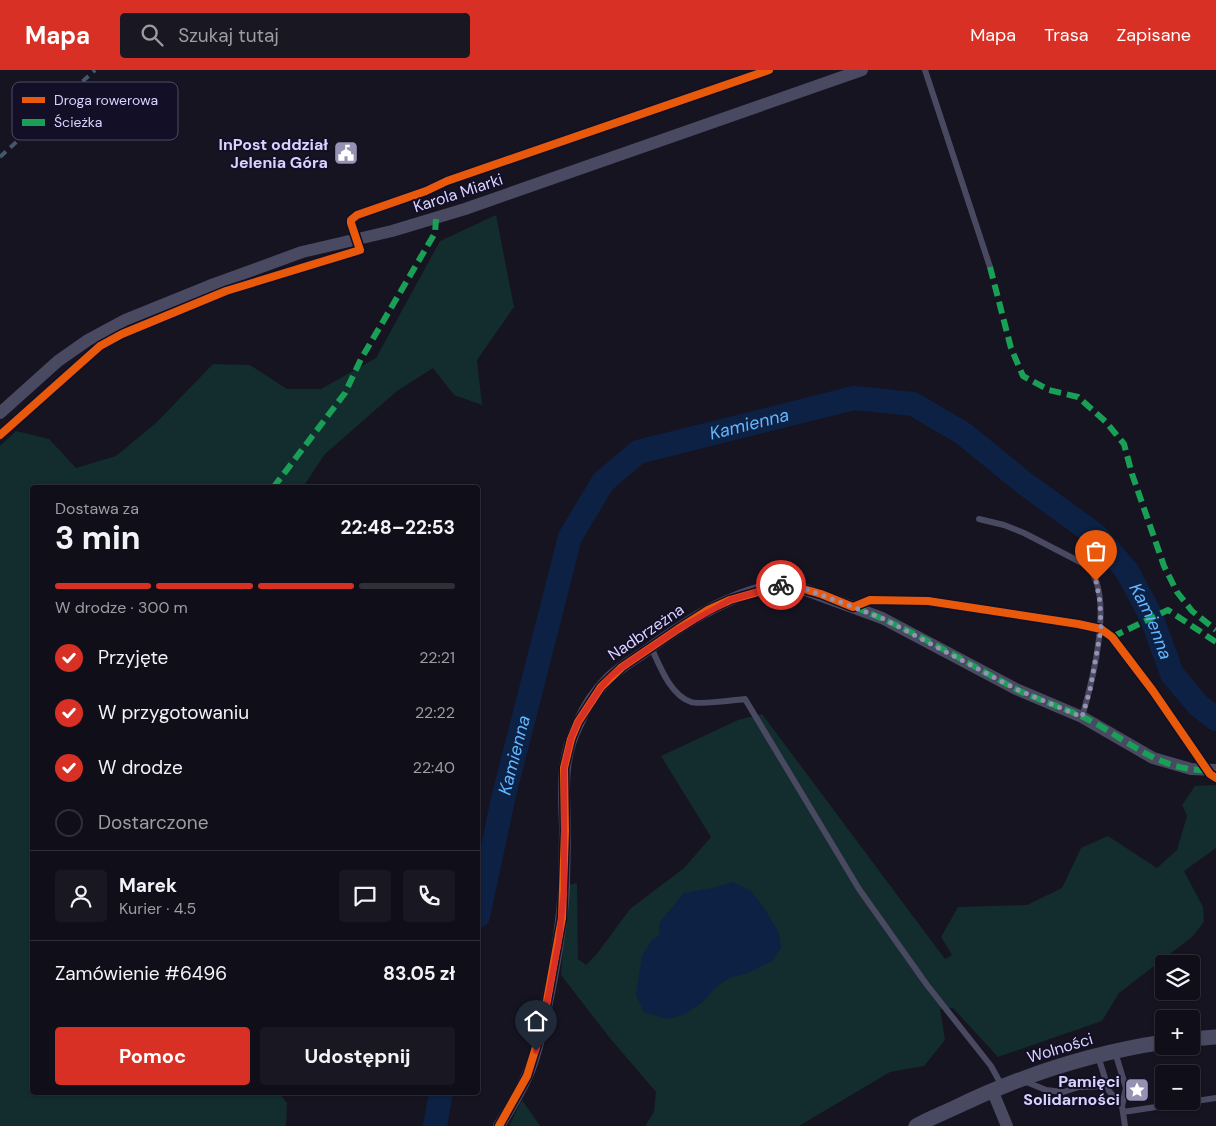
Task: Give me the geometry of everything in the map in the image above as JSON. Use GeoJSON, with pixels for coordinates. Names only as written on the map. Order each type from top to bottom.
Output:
{"type":"FeatureCollection","features":[{"type":"Feature","properties":{"kind":"street","name":"Karola Miarki"},"geometry":{"type":"LineString","coordinates":[[0,413],[58,361],[88,340],[125,320],[209,286],[302,252],[392,231],[465,209],[862,70]]}},
{"type":"Feature","properties":{"kind":"street","name":"Nadbrzeżna"},"geometry":{"type":"LineString","coordinates":[[499,1126],[527,1076],[542,1028],[559,940],[564,890],[564,768],[566,754],[578,722],[601,687],[622,667],[693,619],[730,600],[786,584],[821,594],[882,618],[1016,689],[1082,717],[1153,758],[1190,770],[1216,770]]}},
{"type":"Feature","properties":{"kind":"street"},"geometry":{"type":"LineString","coordinates":[[1200,1038],[1216,1037]]}},
{"type":"Feature","properties":{"kind":"street","name":"Wolności"},"geometry":{"type":"LineString","coordinates":[[916,1126],[1020,1079],[1098,1055],[1155,1044]]}},
{"type":"Feature","properties":{"kind":"street"},"geometry":{"type":"LineString","coordinates":[[997,1088],[1006,1126]]}},
{"type":"Feature","properties":{"kind":"lane"},"geometry":{"type":"LineString","coordinates":[[925,70],[990,267]]}},
{"type":"Feature","properties":{"kind":"lane"},"geometry":{"type":"LineString","coordinates":[[979,519],[1004,525],[1024,534],[1086,565],[1092,570],[1100,602],[1101,629],[1090,690],[1082,717]]}},
{"type":"Feature","properties":{"kind":"lane"},"geometry":{"type":"LineString","coordinates":[[651,648],[678,696],[692,703],[745,699],[858,889],[927,985],[991,1066],[997,1088]]}},
{"type":"Feature","properties":{"kind":"lane"},"geometry":{"type":"LineString","coordinates":[[1115,1051],[1126,1088],[1122,1109],[1125,1126]]}},
{"type":"Feature","properties":{"kind":"lane"},"geometry":{"type":"LineString","coordinates":[[1098,1055],[1109,1091],[1122,1109]]}},
{"type":"Feature","properties":{"kind":"lane"},"geometry":{"type":"LineString","coordinates":[[1020,1079],[1046,1090],[1062,1092],[1079,1087],[1108,1086]]}},
{"type":"Feature","properties":{"kind":"lane"},"geometry":{"type":"LineString","coordinates":[[1122,1109],[1216,1098]]}},
{"type":"Feature","properties":{"kind":"green space"},"geometry":{"type":"Polygon","coordinates":[[[496,215],[514,307],[477,360],[482,405],[454,395],[433,368],[397,391],[325,454],[304,485],[30,485],[30,1095],[280,1095],[287,1103],[286,1126],[0,1126],[0,446],[16,431],[49,439],[76,468],[116,456],[156,423],[213,364],[250,365],[287,389],[321,389],[376,358],[440,241],[496,215]]]}},
{"type":"Feature","properties":{"kind":"green space"},"geometry":{"type":"Polygon","coordinates":[[[762,714],[945,959],[952,955],[941,937],[958,907],[1027,905],[1062,888],[1081,848],[1108,836],[1157,868],[1177,850],[1187,816],[1182,805],[1195,786],[1216,785],[1216,848],[1184,871],[1203,907],[1204,922],[1192,937],[1169,955],[1155,955],[1155,965],[1119,993],[1102,1021],[998,1057],[953,1008],[940,1009],[945,1040],[924,1066],[890,1072],[799,1126],[645,1126],[654,1112],[656,1092],[609,1037],[561,975],[568,885],[577,883],[578,959],[586,965],[596,955],[630,909],[684,868],[711,837],[661,756],[738,720],[762,714]]]}},
{"type":"Feature","properties":{"kind":"green space"},"geometry":{"type":"Polygon","coordinates":[[[522,1100],[540,1126],[509,1126],[522,1100]]]}},
{"type":"Feature","properties":{"kind":"water"},"geometry":{"type":"Polygon","coordinates":[[[733,882],[751,891],[764,908],[779,933],[781,948],[772,961],[748,973],[729,978],[715,988],[703,1002],[683,1015],[667,1019],[644,1012],[636,995],[642,956],[651,941],[659,935],[659,923],[684,893],[733,882]]]}},
{"type":"Feature","properties":{"kind":"waterway","name":"Kamienna"},"geometry":{"type":"LineString","coordinates":[[480,907],[504,795],[570,537],[603,482],[638,452],[854,398],[913,404],[964,434],[1024,483],[1097,536],[1127,571],[1151,616],[1172,674],[1198,705],[1216,719]]}},
{"type":"Feature","properties":{"kind":"waterway","name":"Kamienna"},"geometry":{"type":"LineString","coordinates":[[435,1126],[440,1095]]}},
{"type":"Feature","properties":{"kind":"railway"},"geometry":{"type":"LineString","coordinates":[[82,82],[95,70]]}},
{"type":"Feature","properties":{"kind":"railway"},"geometry":{"type":"LineString","coordinates":[[0,157],[19,140]]}},
{"type":"Feature","properties":{"kind":"marked path"},"geometry":{"type":"LineString","coordinates":[[275,485],[345,393],[361,359],[435,233],[436,219]]}},
{"type":"Feature","properties":{"kind":"marked path"},"geometry":{"type":"LineString","coordinates":[[990,267],[1011,348],[1023,376],[1049,390],[1078,397],[1106,422],[1124,444],[1132,474],[1164,566],[1177,592],[1192,611],[1216,630]]}},
{"type":"Feature","properties":{"kind":"marked path"},"geometry":{"type":"LineString","coordinates":[[854,607],[915,634],[1022,692],[1097,724],[1157,759],[1190,769],[1209,770]]}},
{"type":"Feature","properties":{"kind":"marked path"},"geometry":{"type":"LineString","coordinates":[[1112,637],[1168,610],[1216,642]]}},
{"type":"Feature","properties":{"kind":"cycle path"},"geometry":{"type":"LineString","coordinates":[[0,435],[100,346],[122,334],[226,291],[360,250],[351,223],[351,220],[357,215],[426,191],[447,181],[769,70]]}},
{"type":"Feature","properties":{"kind":"cycle path"},"geometry":{"type":"LineString","coordinates":[[499,1126],[527,1076],[542,1028],[562,918],[565,831],[564,768],[571,739],[578,722],[601,687],[622,667],[708,610],[730,600],[786,584],[821,594],[853,607],[870,600],[928,601],[1101,629],[1112,637],[1153,691],[1210,774],[1216,778]]}},
{"type":"Feature","properties":{"kind":"way so far"},"geometry":{"type":"LineString","coordinates":[[781,585],[786,584],[803,588],[882,618],[1016,689],[1082,717],[1090,690],[1101,629],[1100,602],[1096,581]]}},
{"type":"Feature","properties":{"kind":"place","name":"InPost oddział Jelenia Góra"},"geometry":{"type":"Point","coordinates":[346,153]}},
{"type":"Feature","properties":{"kind":"place","name":"Pamięci Solidarności"},"geometry":{"type":"Point","coordinates":[1137,1090]}},
{"type":"Feature","properties":{"kind":"route"},"geometry":{"type":"LineString","coordinates":[[536,1051],[562,918],[565,831],[564,768],[566,754],[578,722],[601,687],[610,677],[678,629],[708,610],[730,600],[781,585]]}}]}
